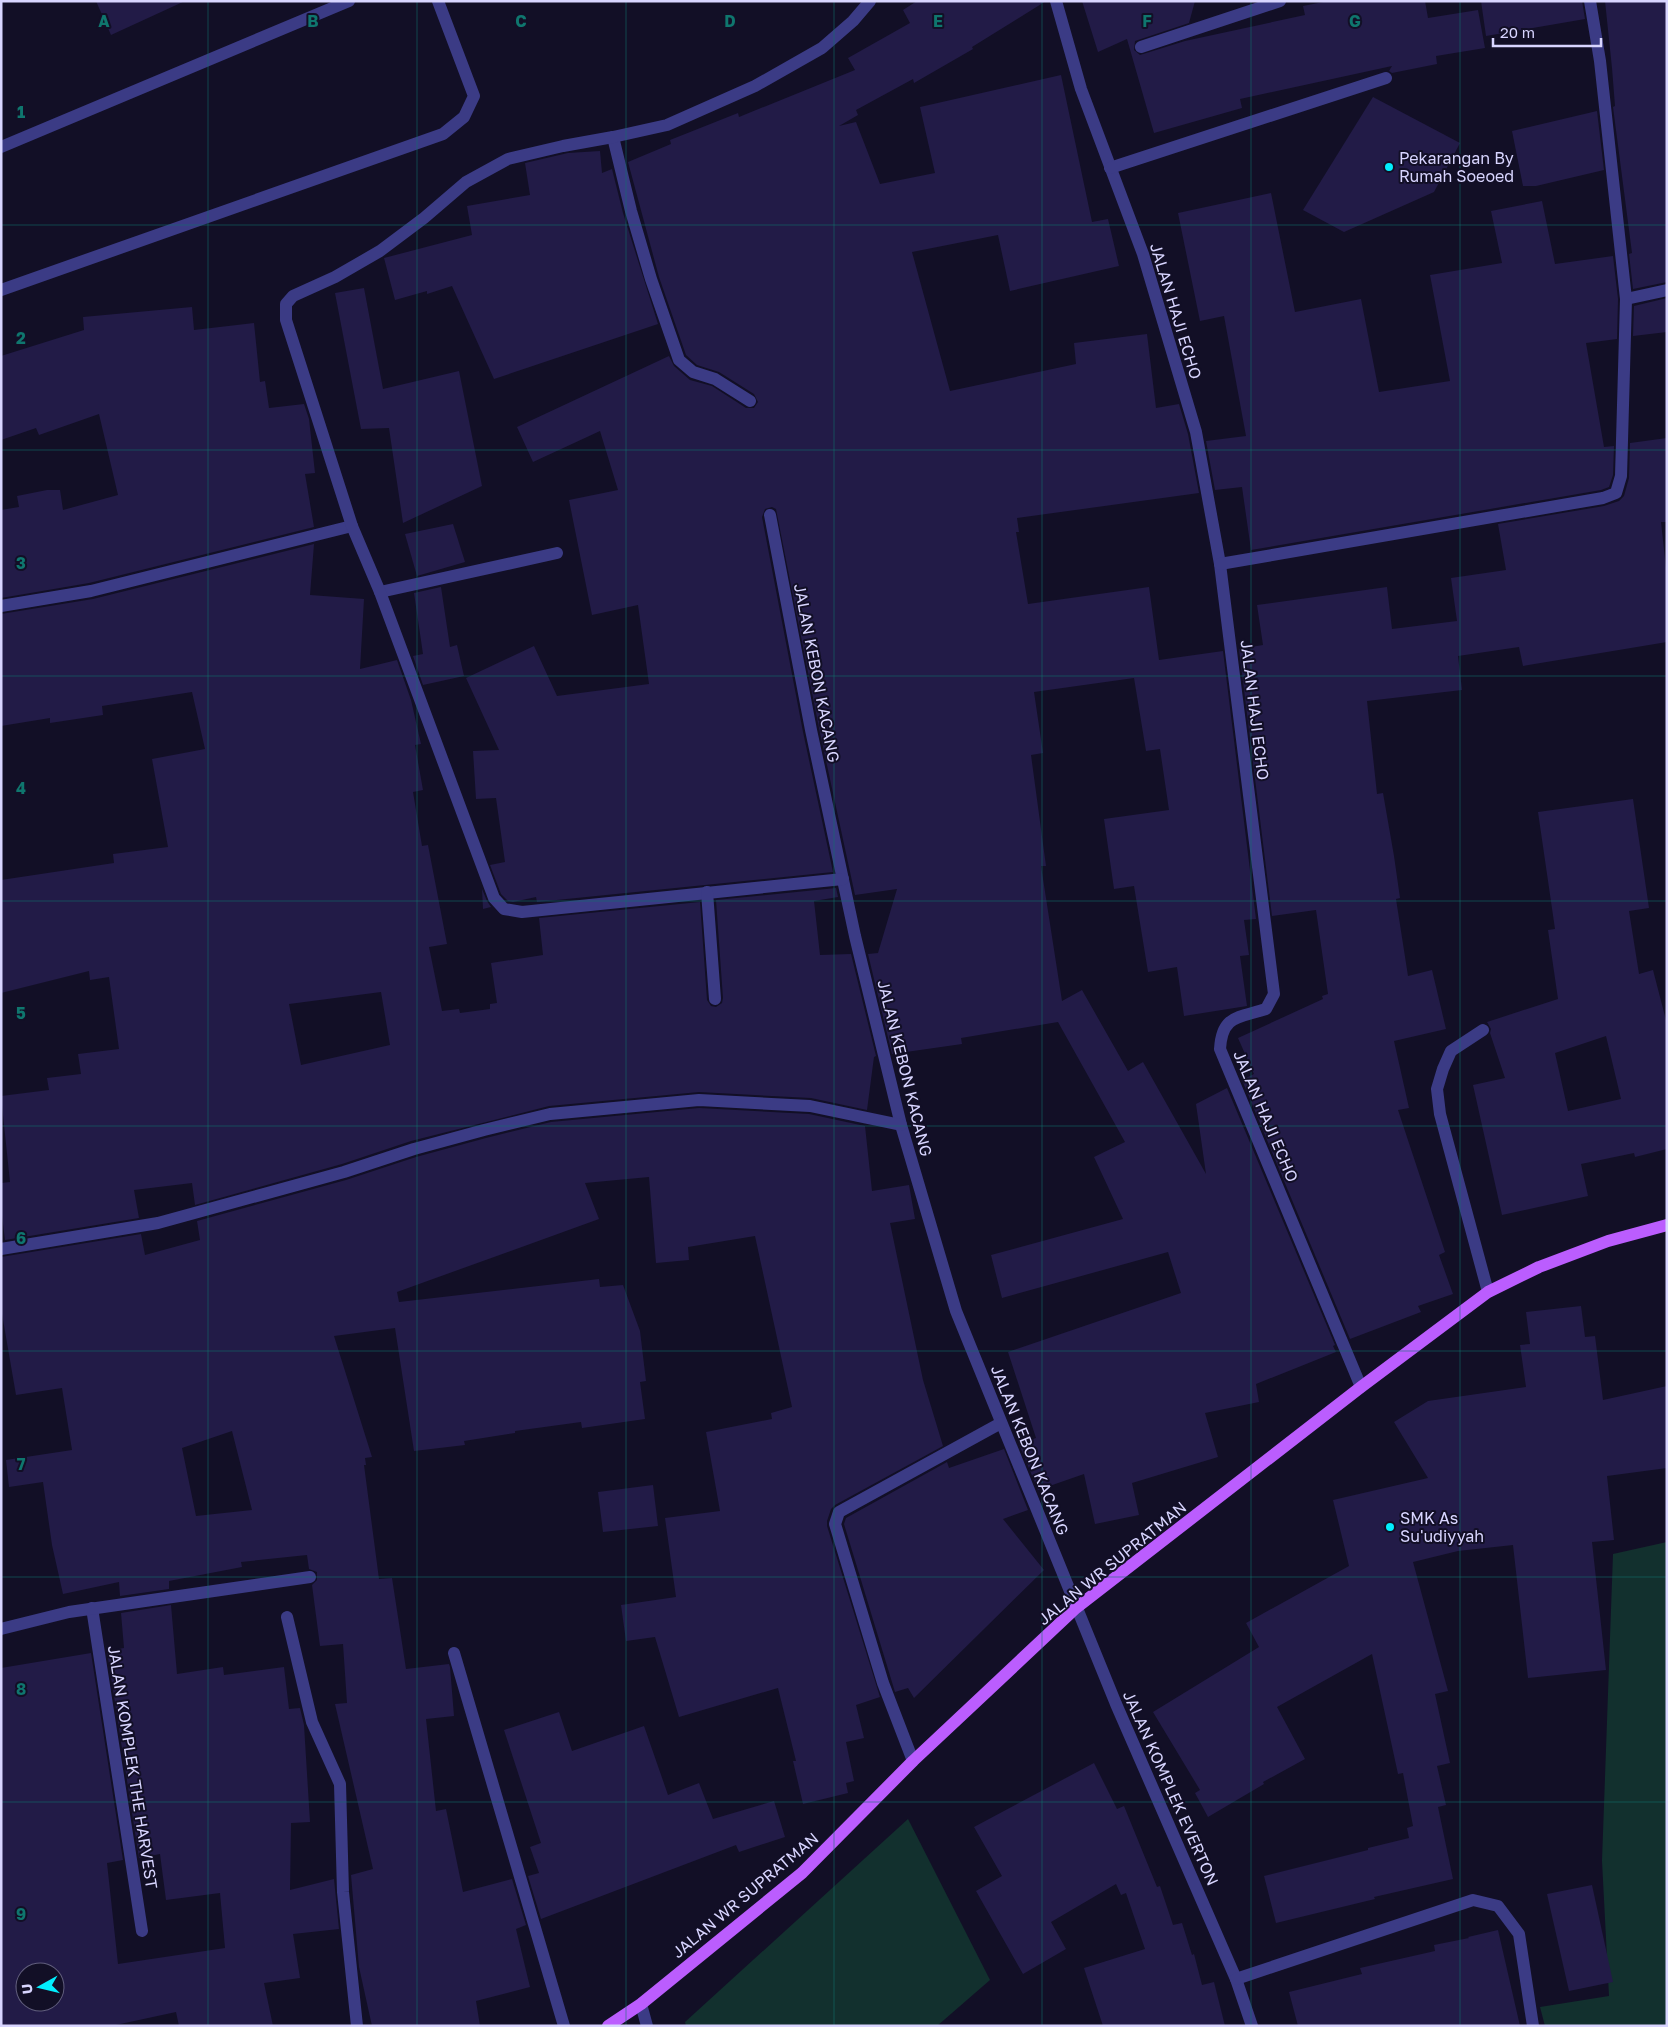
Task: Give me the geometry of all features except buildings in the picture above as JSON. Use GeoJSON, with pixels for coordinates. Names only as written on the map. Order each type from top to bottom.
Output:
{"type":"FeatureCollection","features":[{"type":"Feature","properties":{"kind":"main road","name":"JALAN WR SUPRATMAN"},"geometry":{"type":"LineString","coordinates":[[608,2026],[641,2004],[802,1873],[913,1761],[1076,1608],[1361,1387],[1488,1292],[1539,1267],[1608,1241],[1667,1225]]}},
{"type":"Feature","properties":{"kind":"street"},"geometry":{"type":"LineString","coordinates":[[1,147],[349,1]]}},
{"type":"Feature","properties":{"kind":"street"},"geometry":{"type":"LineString","coordinates":[[1,290],[443,134],[464,117],[474,96],[438,1]]}},
{"type":"Feature","properties":{"kind":"street"},"geometry":{"type":"LineString","coordinates":[[843,878],[522,912],[504,909],[494,898],[380,592],[352,526],[286,320],[286,304],[293,296],[335,277],[380,251],[424,218],[466,182],[508,159],[667,125],[755,86],[822,48],[853,20],[870,1]]}},
{"type":"Feature","properties":{"kind":"street","name":"JALAN HAJI ECHO"},"geometry":{"type":"LineString","coordinates":[[1056,1],[1081,89],[1143,254],[1196,432],[1220,564],[1274,994],[1266,1009],[1230,1020],[1221,1034],[1220,1049],[1361,1387]]}},
{"type":"Feature","properties":{"kind":"street"},"geometry":{"type":"LineString","coordinates":[[1141,47],[1280,1]]}},
{"type":"Feature","properties":{"kind":"street"},"geometry":{"type":"LineString","coordinates":[[1220,564],[1603,498],[1616,493],[1621,476],[1626,299],[1600,61],[1590,1]]}},
{"type":"Feature","properties":{"kind":"street"},"geometry":{"type":"LineString","coordinates":[[1110,168],[1386,78]]}},
{"type":"Feature","properties":{"kind":"street"},"geometry":{"type":"LineString","coordinates":[[613,137],[630,211],[668,332],[679,360],[693,372],[715,379],[750,401]]}},
{"type":"Feature","properties":{"kind":"street"},"geometry":{"type":"LineString","coordinates":[[1626,299],[1667,290]]}},
{"type":"Feature","properties":{"kind":"street","name":"JALAN KEBON KACANG"},"geometry":{"type":"LineString","coordinates":[[770,515],[811,730],[854,936],[901,1125],[956,1311],[1076,1608]]}},
{"type":"Feature","properties":{"kind":"street"},"geometry":{"type":"LineString","coordinates":[[1,606],[91,592],[352,526]]}},
{"type":"Feature","properties":{"kind":"street"},"geometry":{"type":"LineString","coordinates":[[380,592],[556,553]]}},
{"type":"Feature","properties":{"kind":"street"},"geometry":{"type":"LineString","coordinates":[[707,892],[715,999]]}},
{"type":"Feature","properties":{"kind":"street"},"geometry":{"type":"LineString","coordinates":[[1483,1030],[1451,1051],[1437,1090],[1440,1114],[1488,1292]]}},
{"type":"Feature","properties":{"kind":"street"},"geometry":{"type":"LineString","coordinates":[[1,1248],[158,1222],[344,1172],[414,1149],[475,1132],[550,1114],[699,1100],[810,1106],[901,1125]]}},
{"type":"Feature","properties":{"kind":"street"},"geometry":{"type":"LineString","coordinates":[[913,1761],[883,1683],[835,1524],[836,1517],[839,1512],[1001,1423]]}},
{"type":"Feature","properties":{"kind":"street"},"geometry":{"type":"LineString","coordinates":[[1,1629],[92,1608],[310,1577]]}},
{"type":"Feature","properties":{"kind":"street","name":"JALAN KOMPLEK THE HARVEST"},"geometry":{"type":"LineString","coordinates":[[92,1608],[142,1931]]}},
{"type":"Feature","properties":{"kind":"street","name":"JALAN KOMPLEK EVERTON"},"geometry":{"type":"LineString","coordinates":[[1076,1608],[1236,1979],[1252,2026]]}},
{"type":"Feature","properties":{"kind":"street"},"geometry":{"type":"LineString","coordinates":[[287,1617],[312,1722],[340,1784],[343,1892],[357,2026]]}},
{"type":"Feature","properties":{"kind":"street"},"geometry":{"type":"LineString","coordinates":[[454,1653],[564,2026]]}},
{"type":"Feature","properties":{"kind":"street"},"geometry":{"type":"LineString","coordinates":[[1236,1979],[1473,1900],[1498,1906],[1519,1934],[1534,2026]]}},
{"type":"Feature","properties":{"kind":"street"},"geometry":{"type":"LineString","coordinates":[[641,2004],[647,2026]]}},
{"type":"Feature","properties":{"kind":"green space"},"geometry":{"type":"Polygon","coordinates":[[[1667,1542],[1667,2026],[1545,2026],[1540,2007],[1609,1996],[1602,1861],[1613,1554],[1667,1542]]]}},
{"type":"Feature","properties":{"kind":"green space"},"geometry":{"type":"Polygon","coordinates":[[[908,1819],[990,1980],[937,2026],[686,2026],[685,2022],[908,1819]]]}},
{"type":"Feature","properties":{"kind":"place","name":"Pekarangan By Rumah Soeoed"},"geometry":{"type":"Point","coordinates":[1389,167]}},
{"type":"Feature","properties":{"kind":"place","name":"SMK As Su'udiyyah"},"geometry":{"type":"Point","coordinates":[1390,1527]}}]}
